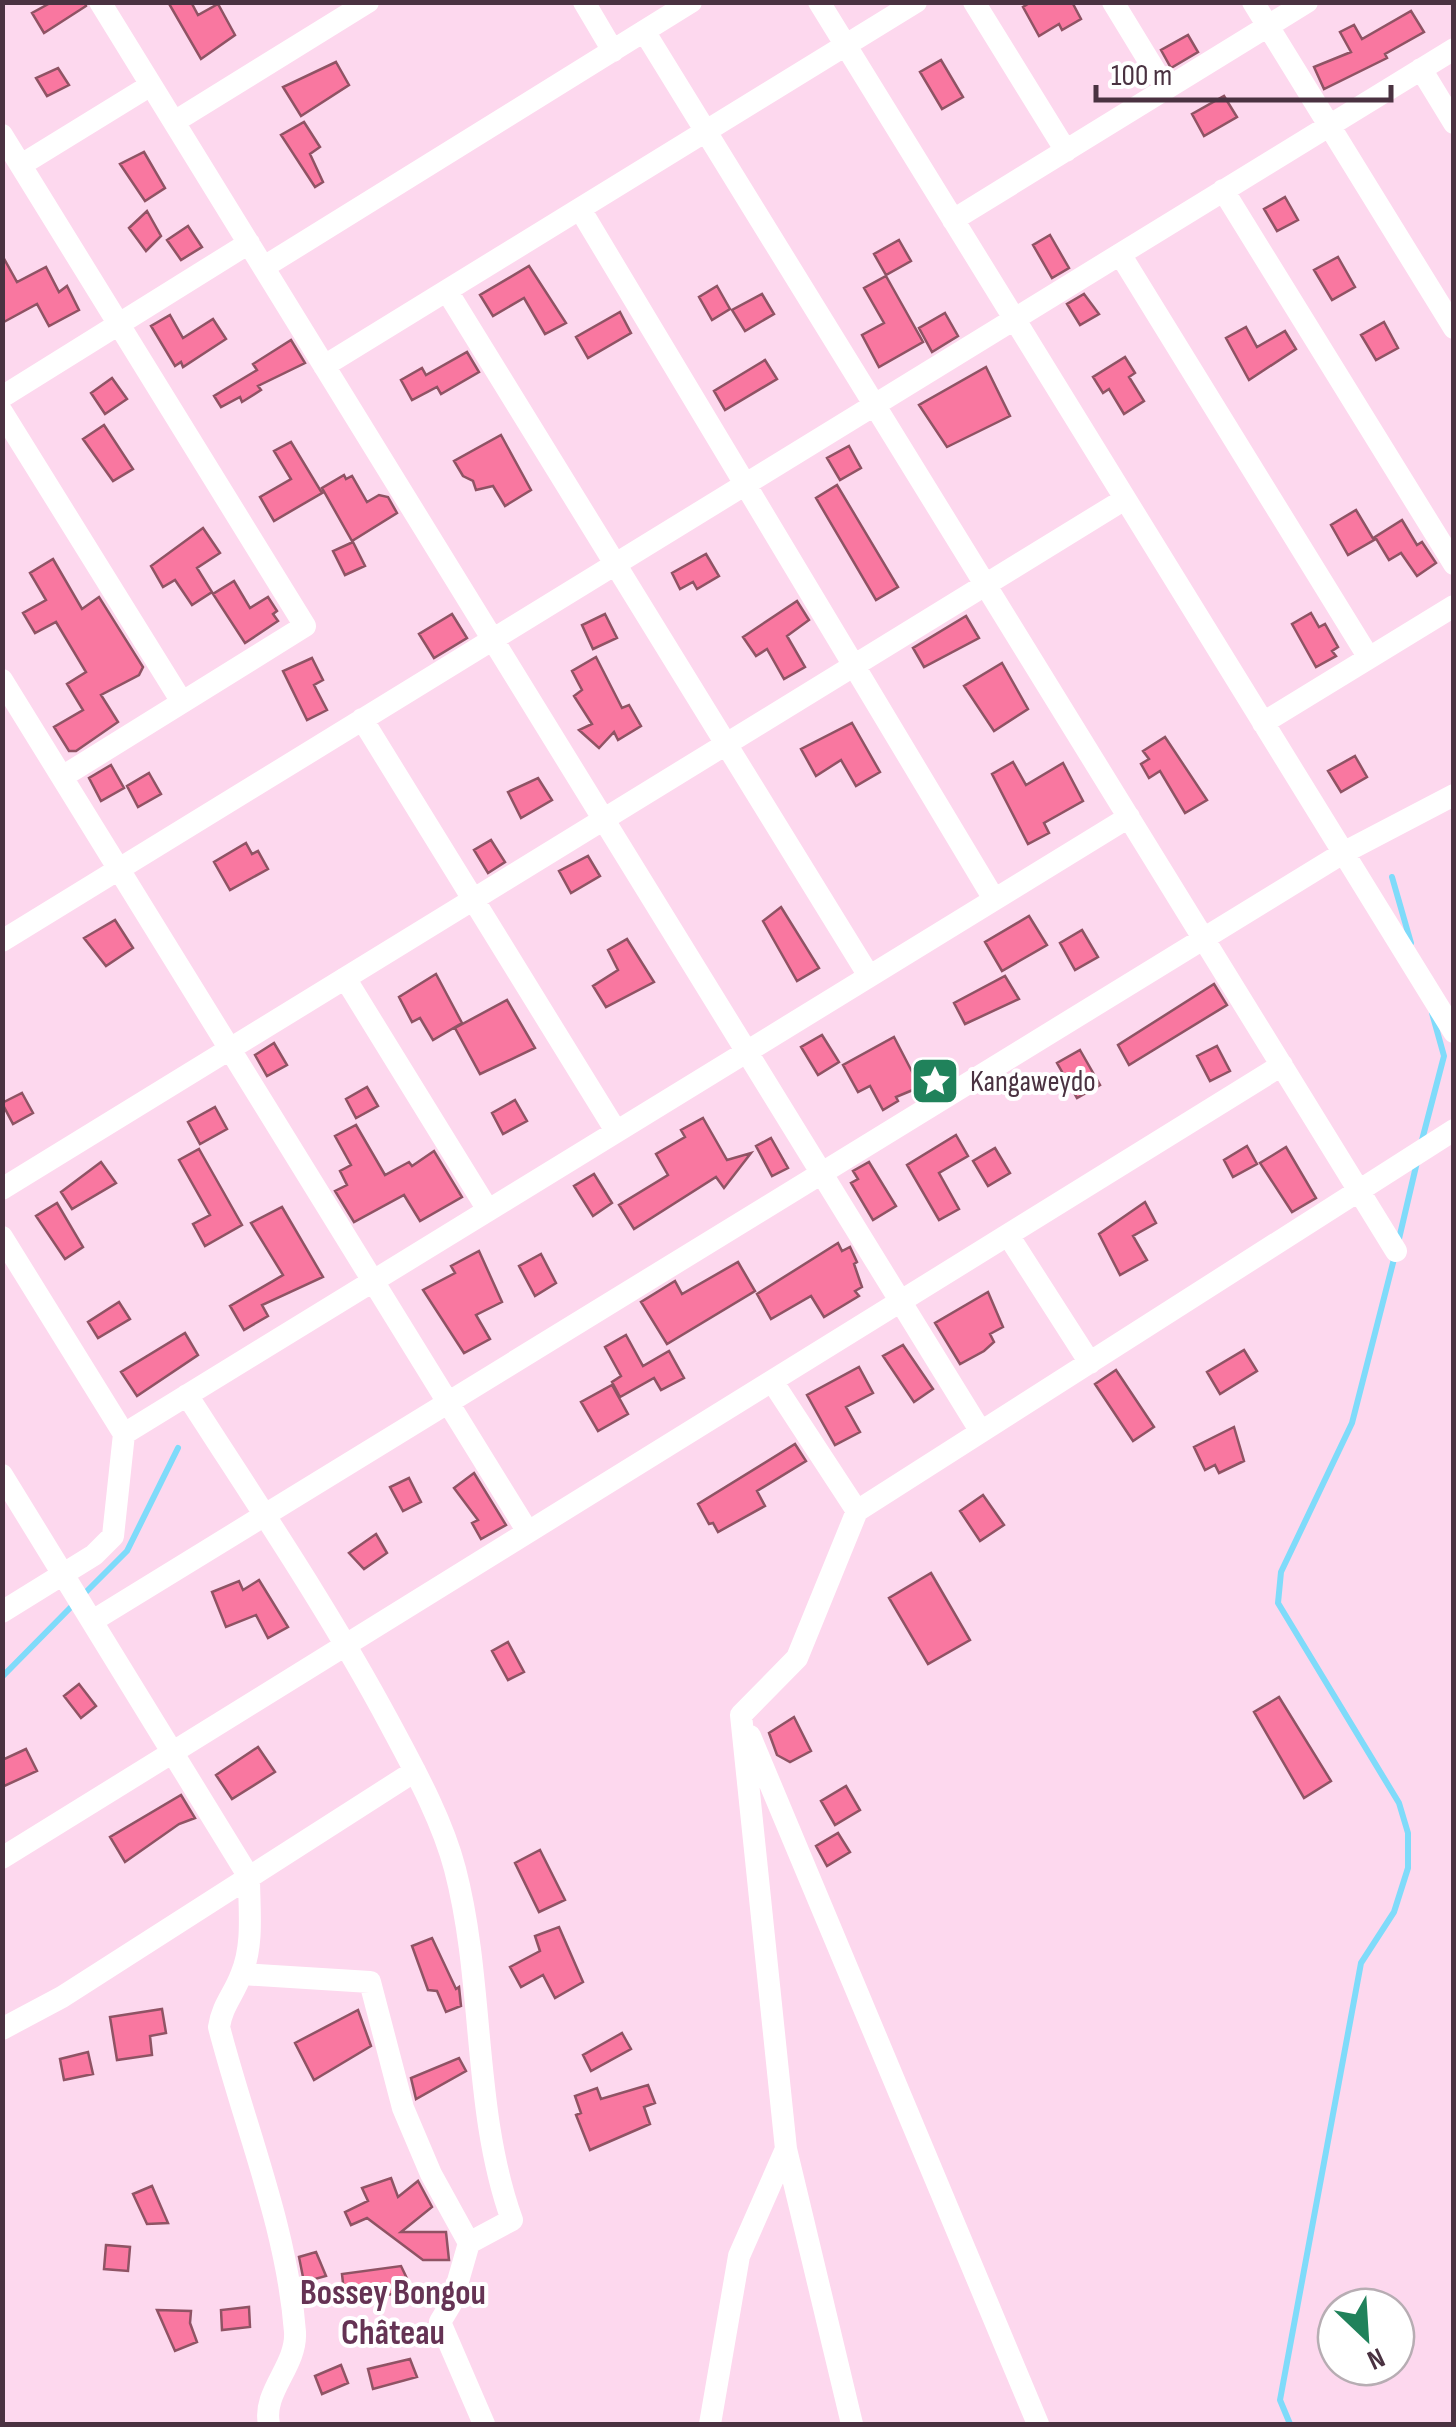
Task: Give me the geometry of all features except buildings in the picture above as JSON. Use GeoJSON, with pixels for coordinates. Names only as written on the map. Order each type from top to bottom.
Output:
{"type":"FeatureCollection","features":[{"type":"Feature","properties":{"kind":"street"},"geometry":{"type":"LineString","coordinates":[[100,2],[981,1432]]}},
{"type":"Feature","properties":{"kind":"street"},"geometry":{"type":"LineString","coordinates":[[174,122],[368,2]]}},
{"type":"Feature","properties":{"kind":"street"},"geometry":{"type":"LineString","coordinates":[[584,2],[613,51]]}},
{"type":"Feature","properties":{"kind":"street"},"geometry":{"type":"LineString","coordinates":[[264,267],[691,2]]}},
{"type":"Feature","properties":{"kind":"street"},"geometry":{"type":"LineString","coordinates":[[819,2],[1454,1032]]}},
{"type":"Feature","properties":{"kind":"street"},"geometry":{"type":"LineString","coordinates":[[324,366],[916,2]]}},
{"type":"Feature","properties":{"kind":"street"},"geometry":{"type":"LineString","coordinates":[[974,2],[1066,151]]}},
{"type":"Feature","properties":{"kind":"street"},"geometry":{"type":"LineString","coordinates":[[1112,2],[1166,89]]}},
{"type":"Feature","properties":{"kind":"street"},"geometry":{"type":"LineString","coordinates":[[1252,2],[1454,328]]}},
{"type":"Feature","properties":{"kind":"street"},"geometry":{"type":"LineString","coordinates":[[953,220],[1308,2]]}},
{"type":"Feature","properties":{"kind":"street"},"geometry":{"type":"LineString","coordinates":[[644,31],[1396,1251]]}},
{"type":"Feature","properties":{"kind":"street"},"geometry":{"type":"LineString","coordinates":[[2,940],[1454,49]]}},
{"type":"Feature","properties":{"kind":"street"},"geometry":{"type":"LineString","coordinates":[[1420,69],[1454,122]]}},
{"type":"Feature","properties":{"kind":"street"},"geometry":{"type":"LineString","coordinates":[[21,165],[151,85]]}},
{"type":"Feature","properties":{"kind":"street"},"geometry":{"type":"LineString","coordinates":[[2,135],[305,626],[62,777]]}},
{"type":"Feature","properties":{"kind":"street"},"geometry":{"type":"LineString","coordinates":[[1223,190],[1454,564]]}},
{"type":"Feature","properties":{"kind":"street"},"geometry":{"type":"LineString","coordinates":[[580,209],[994,899]]}},
{"type":"Feature","properties":{"kind":"street"},"geometry":{"type":"LineString","coordinates":[[2,397],[249,244]]}},
{"type":"Feature","properties":{"kind":"street"},"geometry":{"type":"LineString","coordinates":[[1120,254],[1369,658]]}},
{"type":"Feature","properties":{"kind":"street"},"geometry":{"type":"LineString","coordinates":[[447,290],[869,976]]}},
{"type":"Feature","properties":{"kind":"street"},"geometry":{"type":"LineString","coordinates":[[2,412],[182,702]]}},
{"type":"Feature","properties":{"kind":"street"},"geometry":{"type":"LineString","coordinates":[[2,1189],[1125,499]]}},
{"type":"Feature","properties":{"kind":"street"},"geometry":{"type":"LineString","coordinates":[[1263,723],[1454,606]]}},
{"type":"Feature","properties":{"kind":"street"},"geometry":{"type":"LineString","coordinates":[[2,680],[528,1532]]}},
{"type":"Feature","properties":{"kind":"street"},"geometry":{"type":"LineString","coordinates":[[362,719],[616,1131]]}},
{"type":"Feature","properties":{"kind":"street"},"geometry":{"type":"LineString","coordinates":[[94,1620],[1343,853],[1454,796]]}},
{"type":"Feature","properties":{"kind":"street"},"geometry":{"type":"LineString","coordinates":[[124,1434],[1128,817]]}},
{"type":"Feature","properties":{"kind":"street"},"geometry":{"type":"LineString","coordinates":[[345,978],[488,1210]]}},
{"type":"Feature","properties":{"kind":"street"},"geometry":{"type":"LineString","coordinates":[[2,1858],[1282,1065]]}},
{"type":"Feature","properties":{"kind":"street"},"geometry":{"type":"LineString","coordinates":[[741,1715],[798,1658],[857,1511],[1454,1130]]}},
{"type":"Feature","properties":{"kind":"street"},"geometry":{"type":"LineString","coordinates":[[1008,1235],[1090,1362]]}},
{"type":"Feature","properties":{"kind":"street"},"geometry":{"type":"LineString","coordinates":[[2,1237],[124,1434],[113,1536],[64,1575],[2,1612]]}},
{"type":"Feature","properties":{"kind":"street"},"geometry":{"type":"LineString","coordinates":[[772,1381],[857,1511]]}},
{"type":"Feature","properties":{"kind":"street"},"geometry":{"type":"LineString","coordinates":[[187,1395],[347,1644],[415,1772],[454,1865],[477,1982],[496,2158],[512,2220],[470,2243],[452,2302],[440,2322],[484,2424]]}},
{"type":"Feature","properties":{"kind":"street"},"geometry":{"type":"LineString","coordinates":[[2,1475],[249,1877],[250,1942],[242,1974],[222,2011],[219,2028],[290,2280],[294,2358],[266,2412],[268,2424]]}},
{"type":"Feature","properties":{"kind":"street"},"geometry":{"type":"LineString","coordinates":[[741,1715],[786,2149],[852,2424]]}},
{"type":"Feature","properties":{"kind":"street"},"geometry":{"type":"LineString","coordinates":[[741,1715],[1038,2424]]}},
{"type":"Feature","properties":{"kind":"street"},"geometry":{"type":"LineString","coordinates":[[2,2029],[62,1997],[415,1772]]}},
{"type":"Feature","properties":{"kind":"street"},"geometry":{"type":"LineString","coordinates":[[242,1974],[370,1982],[404,2108],[431,2174],[470,2243]]}},
{"type":"Feature","properties":{"kind":"street"},"geometry":{"type":"LineString","coordinates":[[710,2424],[739,2256],[786,2149]]}},
{"type":"Feature","properties":{"kind":"waterway"},"geometry":{"type":"LineString","coordinates":[[1392,877],[1411,943]]}},
{"type":"Feature","properties":{"kind":"waterway"},"geometry":{"type":"LineString","coordinates":[[1422,1140],[1444,1056],[1432,1013]]}},
{"type":"Feature","properties":{"kind":"waterway"},"geometry":{"type":"LineString","coordinates":[[1398,1243],[1417,1162]]}},
{"type":"Feature","properties":{"kind":"waterway"},"geometry":{"type":"LineString","coordinates":[[1290,2424],[1280,2400],[1361,1963],[1394,1912],[1408,1868],[1408,1833],[1399,1803],[1278,1603],[1281,1572],[1352,1423],[1395,1255]]}},
{"type":"Feature","properties":{"kind":"waterway"},"geometry":{"type":"LineString","coordinates":[[82,1596],[127,1551],[178,1448]]}},
{"type":"Feature","properties":{"kind":"waterway"},"geometry":{"type":"LineString","coordinates":[[2,1677],[73,1605]]}},
{"type":"Feature","properties":{"kind":"place","name":"Kangaweydo"},"geometry":{"type":"Point","coordinates":[935,1081]}},
{"type":"Feature","properties":{"kind":"district","name":"Bossey Bongou Château"},"geometry":{"type":"Point","coordinates":[393,2312]}}]}
